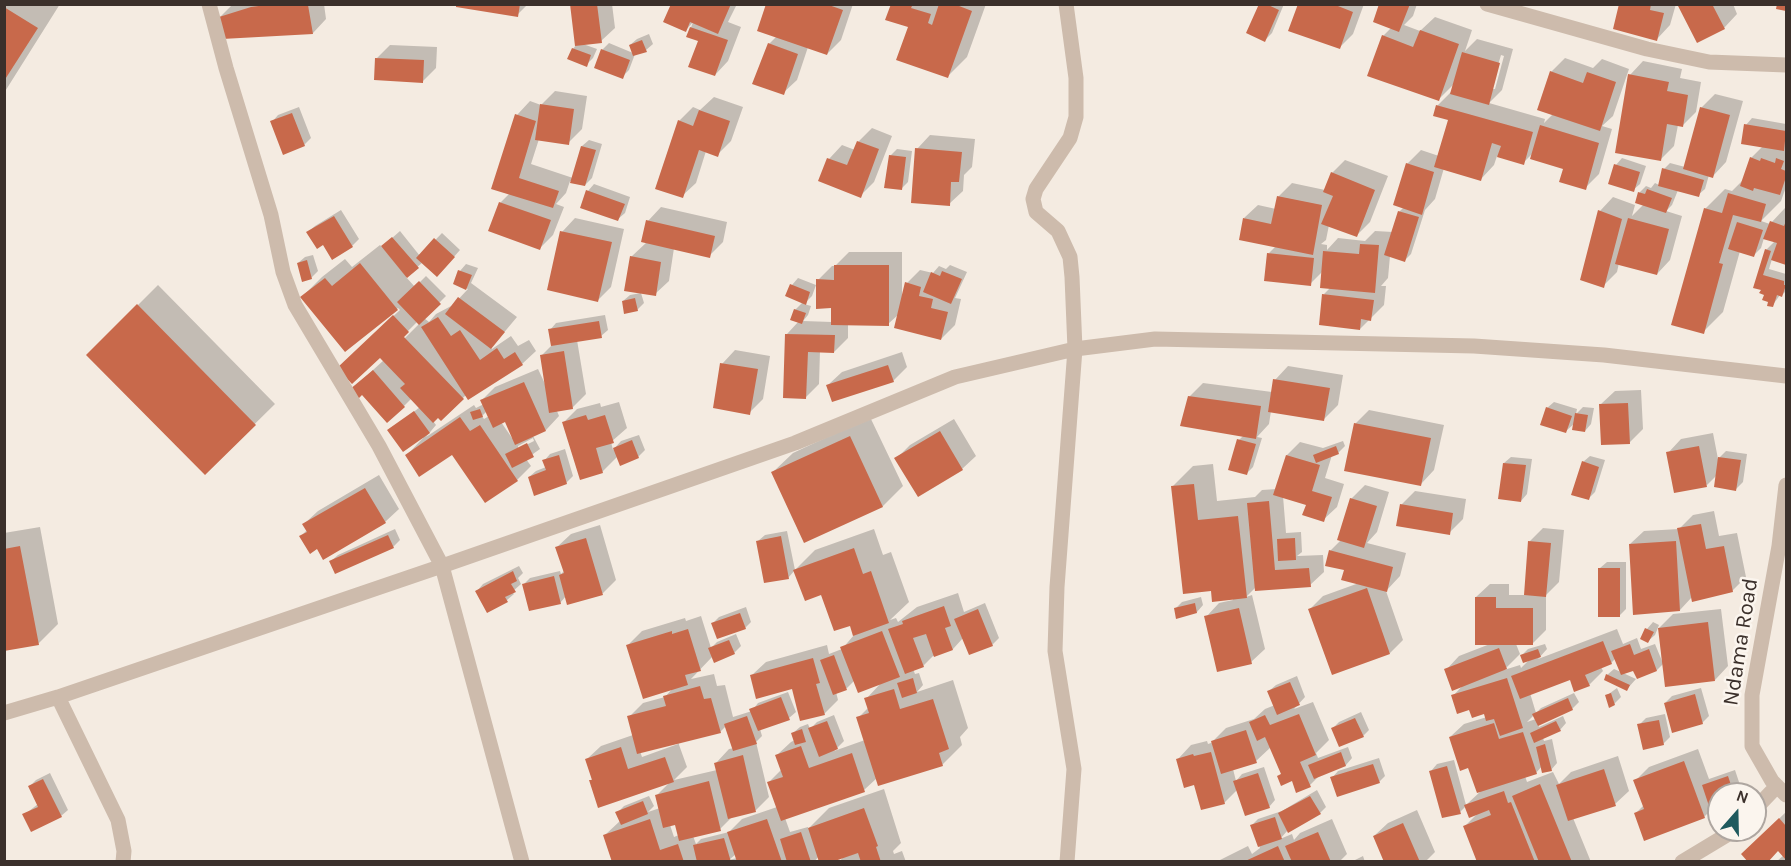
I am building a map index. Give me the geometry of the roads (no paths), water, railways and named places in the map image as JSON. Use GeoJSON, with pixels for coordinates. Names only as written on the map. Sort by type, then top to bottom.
{"type":"FeatureCollection","features":[{"type":"Feature","properties":{"kind":"street"},"geometry":{"type":"LineString","coordinates":[[209,4],[271,215],[283,272],[295,305],[379,446],[442,567],[522,861]]}},
{"type":"Feature","properties":{"kind":"street"},"geometry":{"type":"LineString","coordinates":[[1066,4],[1076,78],[1076,117],[1070,138],[1036,189],[1033,199],[1036,212],[1058,231],[1070,257],[1075,349],[1057,587],[1055,651],[1074,769],[1067,861]]}},
{"type":"Feature","properties":{"kind":"street"},"geometry":{"type":"LineString","coordinates":[[1487,4],[1647,49],[1709,62],[1786,65]]}},
{"type":"Feature","properties":{"kind":"street"},"geometry":{"type":"LineString","coordinates":[[4,713],[58,698],[442,567],[795,443],[955,377],[1075,349],[1155,339],[1474,346],[1604,355],[1786,376]]}},
{"type":"Feature","properties":{"kind":"street","name":"Ndama Road"},"geometry":{"type":"LineString","coordinates":[[1782,790],[1752,746],[1752,695],[1779,546],[1786,485]]}},
{"type":"Feature","properties":{"kind":"street"},"geometry":{"type":"LineString","coordinates":[[58,698],[118,820],[124,851],[123,861]]}},
{"type":"Feature","properties":{"kind":"street"},"geometry":{"type":"LineString","coordinates":[[1767,801],[1782,790]]}},
{"type":"Feature","properties":{"kind":"street"},"geometry":{"type":"LineString","coordinates":[[1682,861],[1714,842]]}}]}
